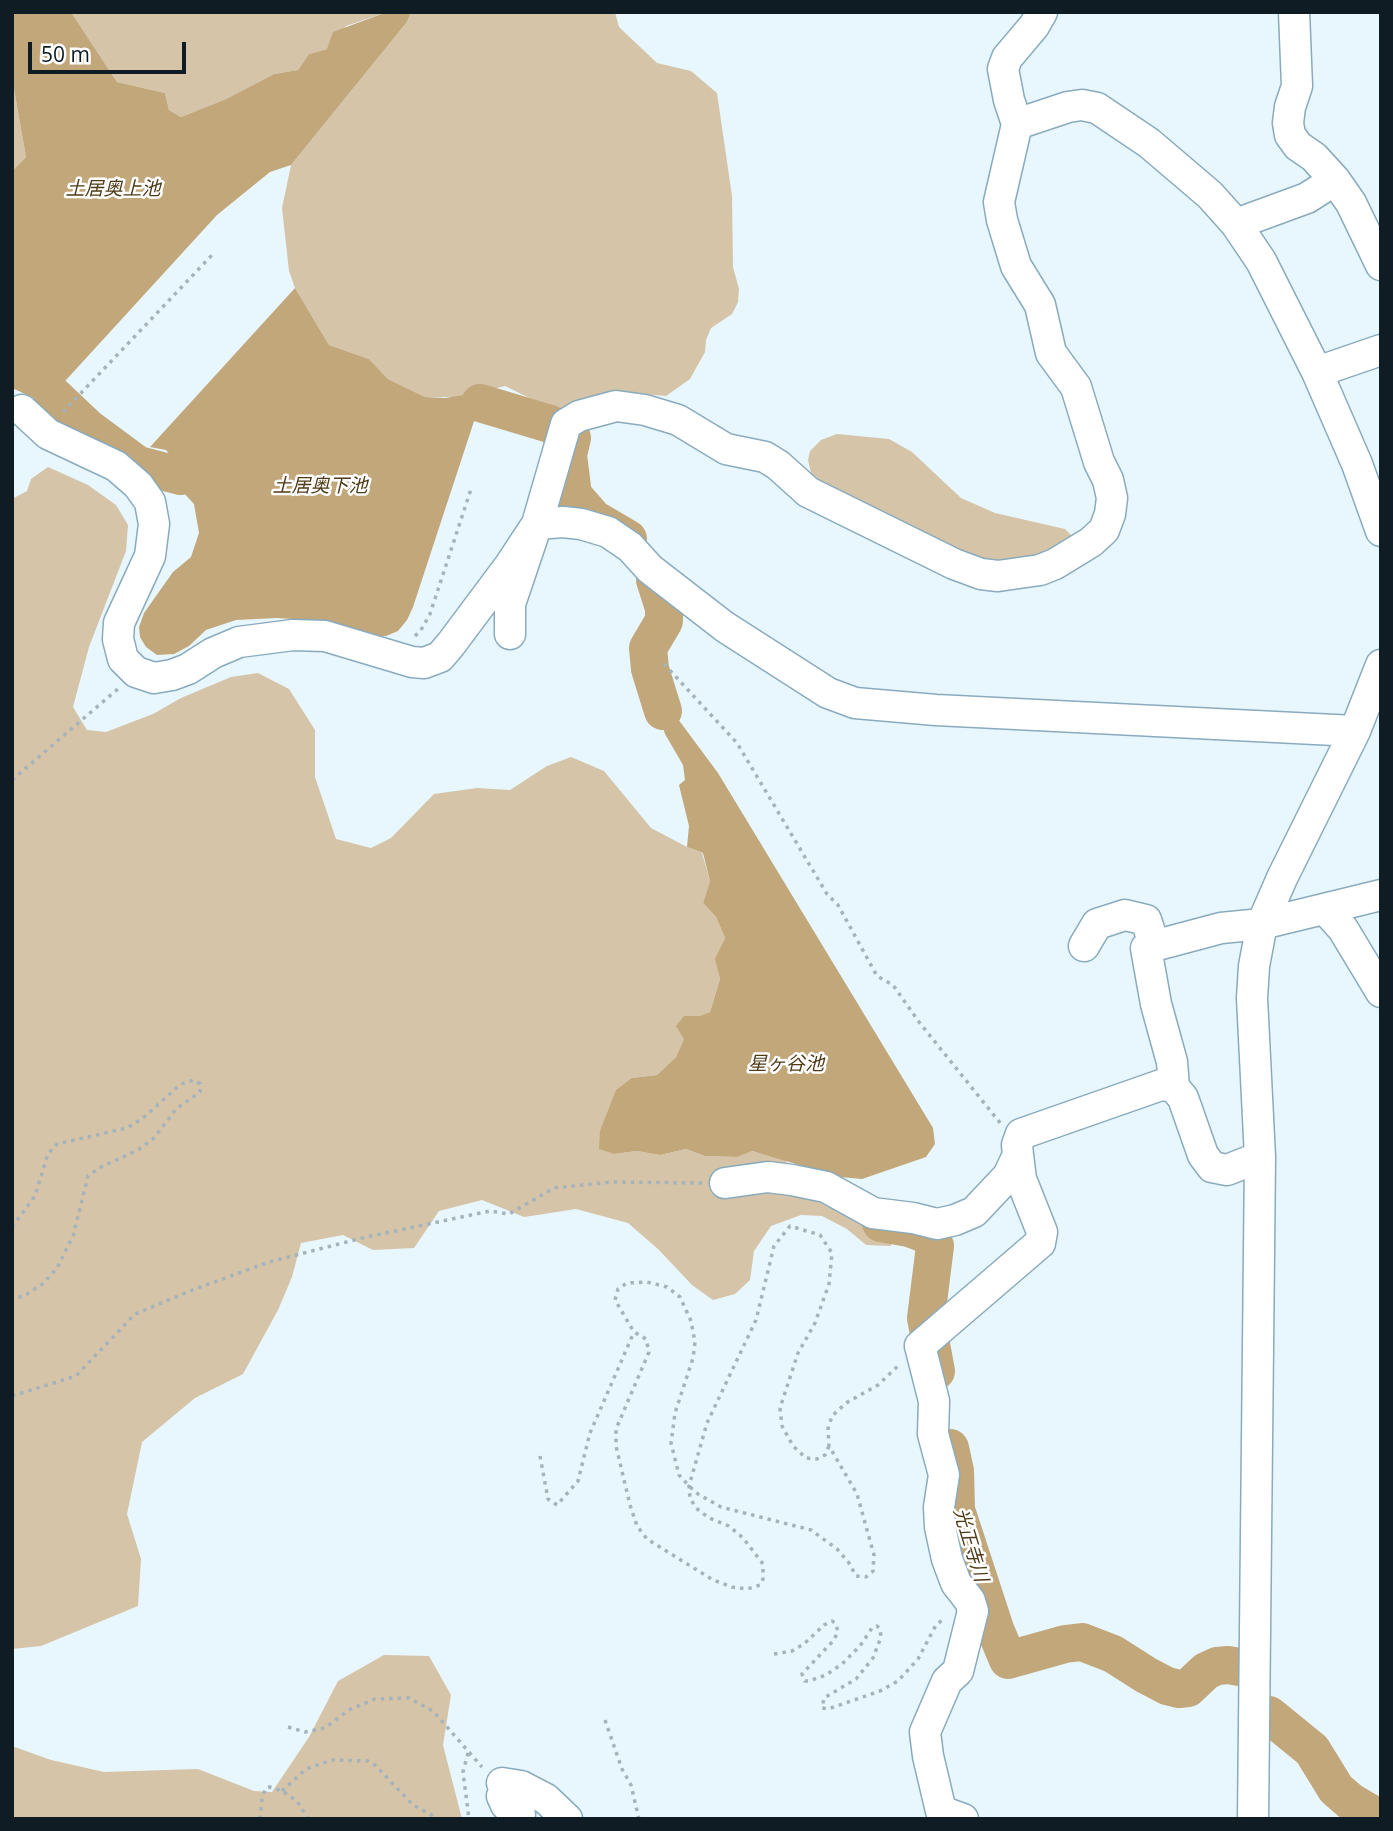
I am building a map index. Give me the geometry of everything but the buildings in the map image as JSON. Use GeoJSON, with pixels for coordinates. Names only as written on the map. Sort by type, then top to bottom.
{"type":"FeatureCollection","features":[{"type":"Feature","properties":{"kind":"street"},"geometry":{"type":"LineString","coordinates":[[510,634],[510,604],[537,524],[563,433],[579,416],[616,406],[645,410],[678,420],[726,449],[765,457],[808,492],[954,564],[981,574],[999,576],[1040,570],[1091,542],[1104,530],[1112,498],[1108,480],[1099,462],[1076,387],[1051,353],[1040,305],[1016,267],[999,202],[1017,124],[1003,69],[1007,58],[1034,26],[1042,12]]}},
{"type":"Feature","properties":{"kind":"street"},"geometry":{"type":"LineString","coordinates":[[1294,12],[1297,86],[1290,107],[1290,135],[1298,146],[1314,157],[1335,180],[1352,204],[1381,265]]}},
{"type":"Feature","properties":{"kind":"street"},"geometry":{"type":"LineString","coordinates":[[1017,124],[1068,107],[1082,105],[1097,108],[1119,121],[1185,172],[1236,224],[1261,261],[1317,373],[1357,464],[1381,531]]}},
{"type":"Feature","properties":{"kind":"street"},"geometry":{"type":"LineString","coordinates":[[1236,224],[1307,198],[1335,180]]}},
{"type":"Feature","properties":{"kind":"street"},"geometry":{"type":"LineString","coordinates":[[1317,373],[1381,350]]}},
{"type":"Feature","properties":{"kind":"street"},"geometry":{"type":"LineString","coordinates":[[22,410],[48,434],[116,466],[138,485],[150,502],[154,524],[150,556],[118,623],[118,639],[123,659],[136,672],[154,678],[172,676],[239,642],[293,635],[325,636],[412,662],[424,663],[440,657],[510,565],[537,524]]}},
{"type":"Feature","properties":{"kind":"street"},"geometry":{"type":"LineString","coordinates":[[537,524],[581,524],[608,532],[630,547],[650,569],[725,628],[828,693],[855,703],[936,710],[1355,731]]}},
{"type":"Feature","properties":{"kind":"street"},"geometry":{"type":"LineString","coordinates":[[1253,1819],[1259,1157],[1252,998],[1254,966],[1262,925],[1282,878],[1355,731],[1381,665]]}},
{"type":"Feature","properties":{"kind":"street"},"geometry":{"type":"LineString","coordinates":[[1259,1157],[1227,1170],[1212,1167],[1203,1155],[1183,1098],[1174,1087],[1172,1062],[1156,1004],[1146,948],[1221,928],[1262,925],[1381,895]]}},
{"type":"Feature","properties":{"kind":"street"},"geometry":{"type":"LineString","coordinates":[[1325,909],[1343,929],[1381,992]]}},
{"type":"Feature","properties":{"kind":"street"},"geometry":{"type":"LineString","coordinates":[[1084,946],[1097,924],[1125,915],[1146,920],[1154,944]]}},
{"type":"Feature","properties":{"kind":"street"},"geometry":{"type":"LineString","coordinates":[[725,1183],[768,1177],[803,1182],[826,1187],[873,1213],[913,1217],[937,1224],[974,1212],[1008,1177],[1021,1134],[1161,1084],[1174,1087]]}},
{"type":"Feature","properties":{"kind":"street"},"geometry":{"type":"LineString","coordinates":[[963,1819],[941,1811],[925,1732],[947,1681],[958,1671],[973,1611],[970,1601],[956,1583],[940,1527],[939,1507],[944,1475],[933,1434],[934,1401],[920,1346],[1040,1244],[1042,1232],[1021,1179],[1018,1147]]}},
{"type":"Feature","properties":{"kind":"street"},"geometry":{"type":"LineString","coordinates":[[520,1815],[506,1805],[502,1796],[508,1784],[546,1799],[567,1819]]}},
{"type":"Feature","properties":{"kind":"path"},"geometry":{"type":"LineString","coordinates":[[63,412],[213,254]]}},
{"type":"Feature","properties":{"kind":"path"},"geometry":{"type":"LineString","coordinates":[[414,637],[430,614],[471,489]]}},
{"type":"Feature","properties":{"kind":"path"},"geometry":{"type":"LineString","coordinates":[[664,664],[737,743],[827,894],[838,905],[877,976],[894,985],[919,1022],[1012,1136],[1018,1147]]}},
{"type":"Feature","properties":{"kind":"path"},"geometry":{"type":"LineString","coordinates":[[12,780],[104,703],[136,672]]}},
{"type":"Feature","properties":{"kind":"path"},"geometry":{"type":"LineString","coordinates":[[12,1227],[35,1196],[48,1154],[57,1144],[127,1128],[143,1118],[181,1084],[194,1080],[200,1084],[200,1092],[176,1109],[154,1138],[138,1150],[88,1176],[73,1236],[57,1268],[44,1283],[12,1300]]}},
{"type":"Feature","properties":{"kind":"path"},"geometry":{"type":"LineString","coordinates":[[12,1396],[76,1376],[135,1314],[269,1262],[362,1238],[490,1211],[509,1214],[554,1188],[612,1182],[725,1183]]}},
{"type":"Feature","properties":{"kind":"path"},"geometry":{"type":"LineString","coordinates":[[829,1446],[825,1455],[817,1459],[806,1458],[793,1446],[782,1426],[780,1408],[798,1353],[815,1323],[829,1284],[832,1252],[820,1235],[790,1226],[774,1246],[756,1320],[707,1423],[689,1486],[690,1497],[696,1508],[709,1518],[729,1526],[755,1553],[763,1564],[763,1579],[760,1585],[747,1589],[732,1587],[713,1580],[647,1539],[637,1526],[630,1505],[616,1446],[616,1429],[649,1352],[646,1339],[634,1332],[615,1300],[618,1289],[627,1283],[647,1282],[667,1287],[680,1297],[691,1321],[695,1342],[693,1358],[675,1413],[671,1443],[679,1475],[689,1486],[707,1501],[721,1507],[811,1530],[837,1549],[856,1576],[866,1577],[873,1571],[874,1555],[857,1494],[829,1446],[828,1429],[832,1416],[846,1403],[878,1385],[920,1346]]}},
{"type":"Feature","properties":{"kind":"path"},"geometry":{"type":"LineString","coordinates":[[540,1456],[548,1499],[557,1506],[578,1481],[590,1433],[634,1332]]}},
{"type":"Feature","properties":{"kind":"path"},"geometry":{"type":"LineString","coordinates":[[774,1654],[792,1651],[804,1644],[824,1625],[835,1623],[838,1631],[834,1640],[802,1674],[805,1681],[809,1681],[826,1675],[842,1664],[860,1646],[872,1628],[877,1626],[880,1629],[881,1637],[873,1658],[856,1679],[824,1698],[822,1708],[828,1709],[880,1691],[898,1681],[918,1659],[936,1625],[943,1618],[952,1622]]}},
{"type":"Feature","properties":{"kind":"path"},"geometry":{"type":"LineString","coordinates":[[288,1727],[305,1732],[325,1728],[349,1710],[375,1699],[409,1698],[433,1711],[468,1753],[489,1773],[508,1784]]}},
{"type":"Feature","properties":{"kind":"path"},"geometry":{"type":"LineString","coordinates":[[604,1720],[622,1769],[631,1785],[639,1819]]}},
{"type":"Feature","properties":{"kind":"path"},"geometry":{"type":"LineString","coordinates":[[468,1753],[463,1772],[470,1819]]}},
{"type":"Feature","properties":{"kind":"path"},"geometry":{"type":"LineString","coordinates":[[282,1791],[306,1769],[332,1760],[368,1761],[413,1805],[439,1819]]}},
{"type":"Feature","properties":{"kind":"path"},"geometry":{"type":"LineString","coordinates":[[260,1819],[266,1788],[270,1787],[297,1801],[308,1819]]}},
{"type":"Feature","properties":{"kind":"shaded area"},"geometry":{"type":"Polygon","coordinates":[[[71,12],[387,12],[346,26],[327,49],[309,54],[298,70],[274,74],[226,99],[181,117],[169,110],[165,93],[117,82],[71,12]]]}},
{"type":"Feature","properties":{"kind":"shaded area"},"geometry":{"type":"Polygon","coordinates":[[[411,12],[615,12],[619,27],[657,63],[691,71],[717,93],[732,196],[733,267],[739,289],[738,302],[732,314],[711,328],[705,352],[690,379],[666,396],[633,393],[560,413],[505,386],[461,397],[425,397],[388,379],[369,359],[329,345],[295,288],[289,271],[282,208],[291,165],[407,22],[411,12]]]}},
{"type":"Feature","properties":{"kind":"shaded area"},"geometry":{"type":"Polygon","coordinates":[[[12,78],[26,157],[12,171],[12,78]]]}},
{"type":"Feature","properties":{"kind":"shaded area"},"geometry":{"type":"Polygon","coordinates":[[[837,434],[889,439],[912,452],[961,498],[995,513],[1065,529],[1071,535],[1071,544],[1057,554],[992,565],[844,501],[811,473],[808,460],[810,451],[821,440],[837,434]]]}},
{"type":"Feature","properties":{"kind":"shaded area"},"geometry":{"type":"Polygon","coordinates":[[[48,467],[88,485],[116,505],[128,525],[126,551],[89,647],[73,707],[87,730],[106,732],[153,714],[181,698],[231,677],[258,673],[289,689],[315,730],[315,777],[336,839],[371,848],[391,838],[434,794],[477,788],[510,790],[547,766],[571,757],[604,771],[651,828],[702,853],[710,881],[703,903],[716,917],[725,938],[716,959],[720,979],[710,1012],[701,1016],[684,1039],[676,1057],[657,1075],[632,1078],[614,1154],[637,1151],[660,1155],[686,1149],[705,1156],[736,1157],[751,1151],[784,1159],[813,1192],[837,1211],[866,1224],[893,1231],[891,1246],[866,1245],[847,1229],[822,1216],[801,1215],[771,1226],[754,1251],[750,1280],[735,1294],[713,1300],[692,1285],[658,1249],[628,1223],[576,1209],[524,1217],[482,1200],[439,1211],[414,1248],[373,1250],[343,1235],[301,1243],[292,1277],[278,1310],[243,1374],[195,1398],[142,1442],[127,1514],[141,1559],[138,1606],[41,1646],[12,1649],[12,499],[27,491],[31,479],[48,467]]]}},
{"type":"Feature","properties":{"kind":"shaded area"},"geometry":{"type":"Polygon","coordinates":[[[384,1655],[429,1656],[451,1695],[443,1745],[462,1819],[12,1819],[12,1746],[51,1760],[104,1772],[198,1769],[254,1791],[272,1792],[309,1737],[338,1681],[384,1655]]]}},
{"type":"Feature","properties":{"kind":"water","name":"土居奥上池"},"geometry":{"type":"Polygon","coordinates":[[[12,12],[71,12],[117,82],[165,93],[169,110],[181,117],[226,99],[274,74],[298,70],[309,54],[327,49],[333,32],[387,12],[411,12],[407,22],[291,165],[270,172],[217,215],[45,403],[12,388],[12,171],[26,157],[12,78],[12,12]]]}},
{"type":"Feature","properties":{"kind":"water","name":"土居奥下池"},"geometry":{"type":"Polygon","coordinates":[[[295,288],[329,345],[369,359],[388,379],[425,397],[445,398],[476,393],[480,403],[413,607],[398,631],[386,636],[375,636],[322,621],[277,618],[236,620],[206,630],[189,646],[174,654],[157,655],[146,647],[140,637],[139,627],[144,613],[173,572],[191,557],[199,533],[194,504],[182,491],[181,476],[175,461],[166,450],[150,447],[295,288]]]}},
{"type":"Feature","properties":{"kind":"water","name":"星ヶ谷池"},"geometry":{"type":"Polygon","coordinates":[[[669,710],[718,773],[933,1128],[935,1144],[926,1157],[862,1179],[840,1177],[752,1151],[737,1157],[705,1156],[686,1149],[660,1155],[637,1151],[614,1154],[599,1149],[600,1131],[616,1090],[632,1078],[657,1075],[676,1057],[684,1039],[676,1026],[684,1016],[700,1016],[710,1012],[720,979],[715,959],[725,938],[716,917],[703,903],[710,881],[703,853],[687,847],[689,826],[679,785],[685,780],[683,765],[665,734],[660,718],[663,711],[669,710]]]}},
{"type":"Feature","properties":{"kind":"waterway"},"geometry":{"type":"LineString","coordinates":[[52,394],[88,428],[138,465],[181,476]]}},
{"type":"Feature","properties":{"kind":"waterway"},"geometry":{"type":"LineString","coordinates":[[480,403],[550,424],[572,438],[568,455],[573,495],[594,519],[628,539]]}},
{"type":"Feature","properties":{"kind":"waterway"},"geometry":{"type":"LineString","coordinates":[[655,580],[664,608],[664,621],[648,648],[650,669],[663,711]]}},
{"type":"Feature","properties":{"kind":"waterway","name":"光正寺川"},"geometry":{"type":"LineString","coordinates":[[881,1223],[926,1234],[935,1246],[926,1318],[936,1371]]}},
{"type":"Feature","properties":{"kind":"waterway","name":"光正寺川"},"geometry":{"type":"LineString","coordinates":[[950,1448],[955,1471],[956,1510],[995,1629],[1008,1660],[1082,1642],[1113,1654],[1146,1675],[1179,1689],[1188,1688],[1206,1671],[1217,1666],[1245,1668]]}},
{"type":"Feature","properties":{"kind":"waterway","name":"光正寺川"},"geometry":{"type":"LineString","coordinates":[[1269,1715],[1312,1750],[1336,1789],[1351,1802],[1380,1819]]}}]}
